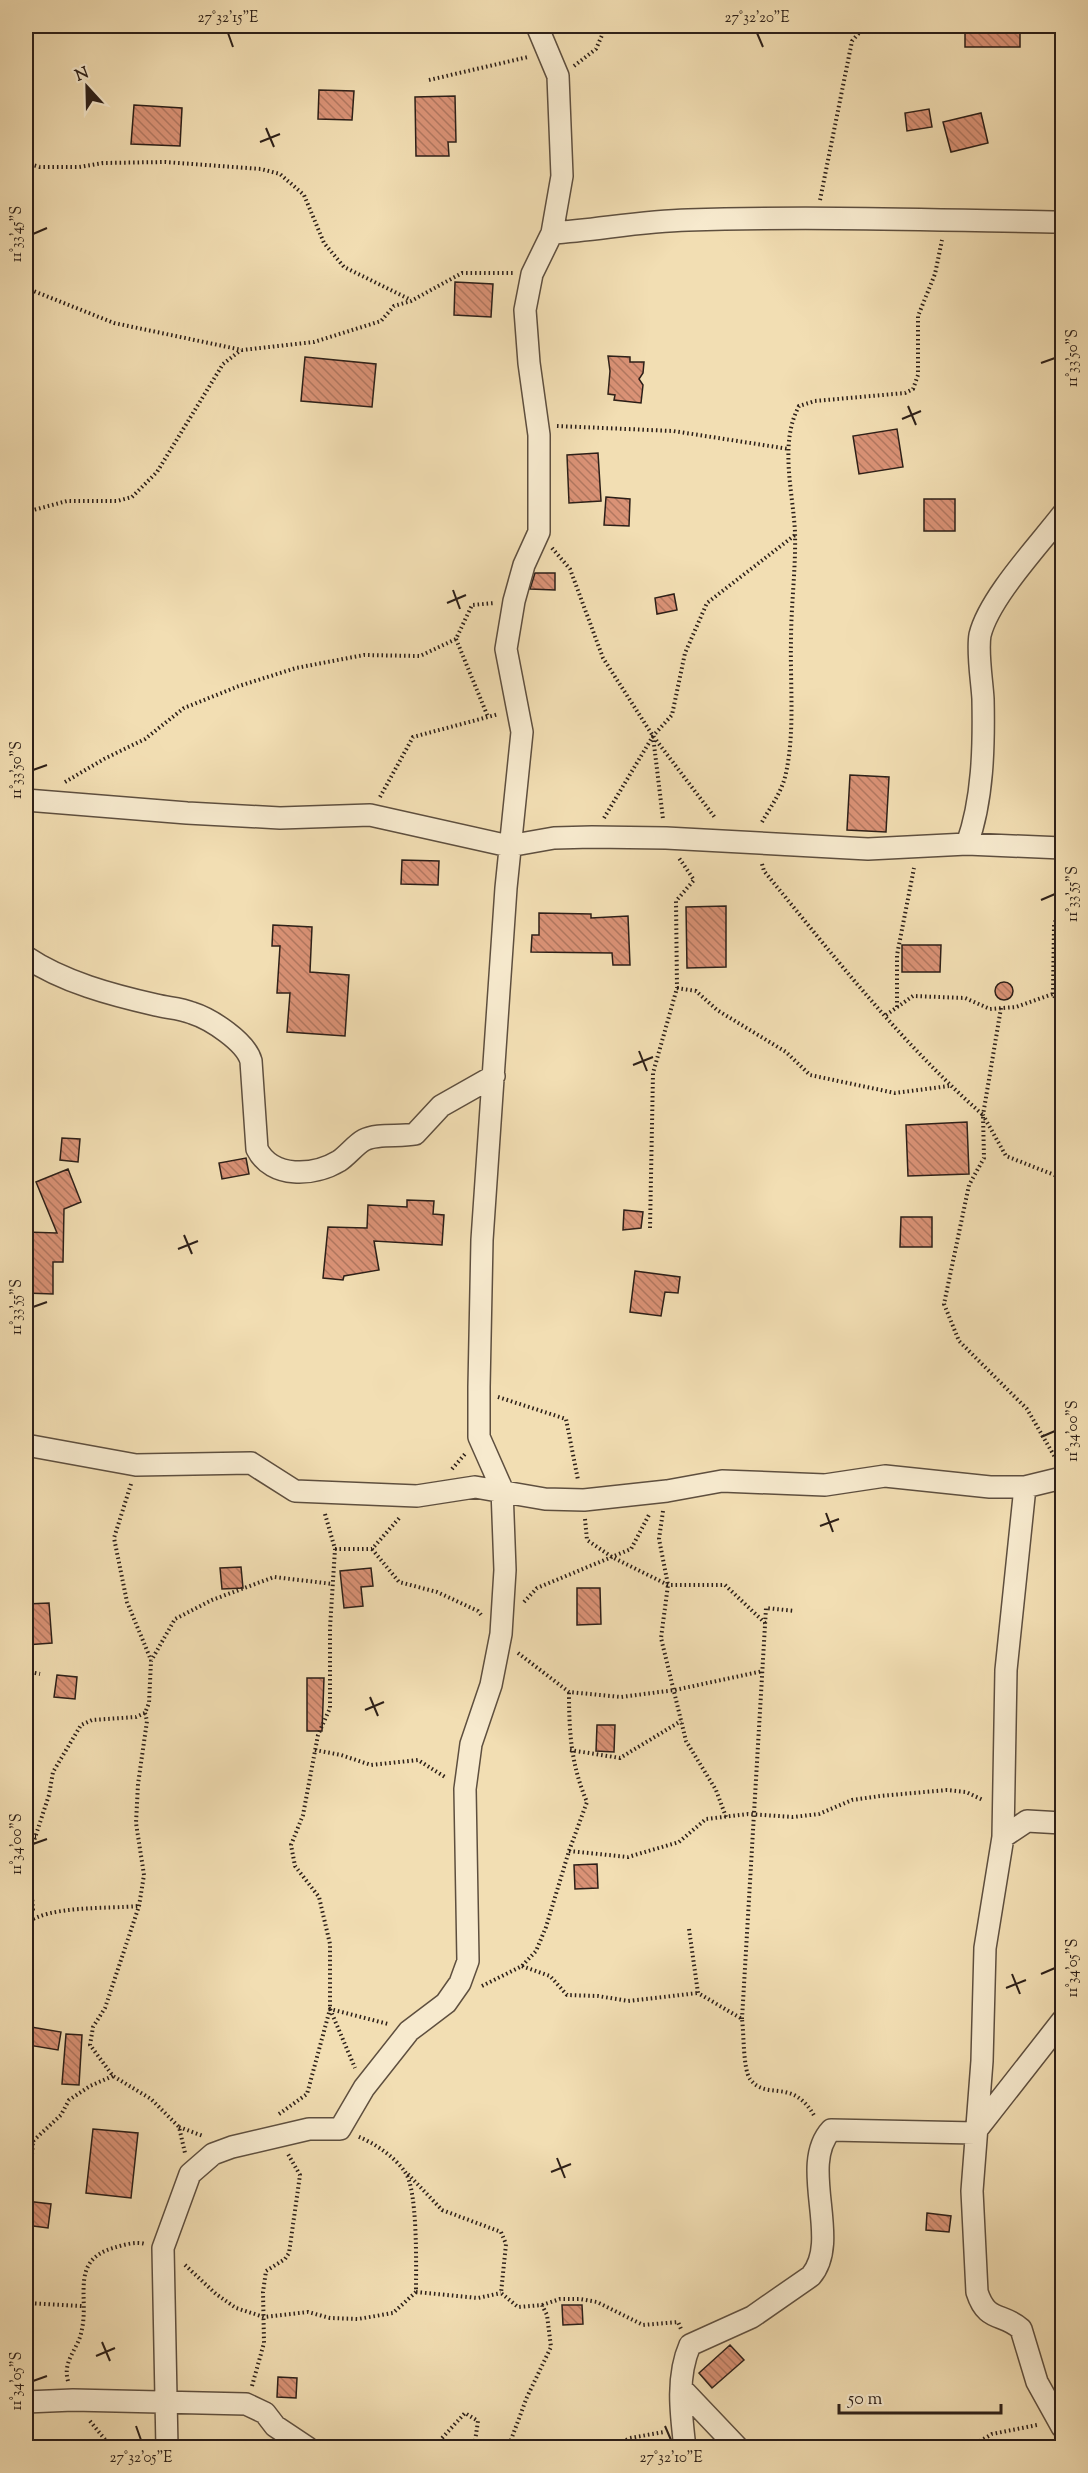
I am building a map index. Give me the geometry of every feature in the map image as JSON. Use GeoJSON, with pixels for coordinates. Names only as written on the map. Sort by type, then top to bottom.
{"type":"FeatureCollection","features":[{"type":"Feature","properties":{"kind":"street"},"geometry":{"type":"LineString","coordinates":[[167,2448],[163,2248],[190,2174],[213,2154],[277,2125],[340,2129],[364,2088],[409,2031],[446,2003],[460,1983],[468,1961],[465,1789],[471,1744],[491,1685],[501,1633],[505,1570],[502,1489],[479,1437],[482,1240],[509,846],[522,732],[506,649],[513,601],[524,565],[539,532],[538,426],[529,363],[525,310],[532,274],[552,233],[562,177],[558,76],[537,26]]}},
{"type":"Feature","properties":{"kind":"street"},"geometry":{"type":"LineString","coordinates":[[552,233],[686,220],[815,217],[946,222],[1062,222]]}},
{"type":"Feature","properties":{"kind":"street"},"geometry":{"type":"LineString","coordinates":[[967,844],[976,819],[979,783],[983,708],[980,636],[996,601],[1062,515]]}},
{"type":"Feature","properties":{"kind":"street"},"geometry":{"type":"LineString","coordinates":[[26,800],[280,818],[370,815],[509,846],[554,838],[592,837],[733,841],[868,849],[967,844],[1062,848]]}},
{"type":"Feature","properties":{"kind":"street"},"geometry":{"type":"LineString","coordinates":[[26,957],[71,980],[191,1012],[240,1043],[248,1052],[251,1061],[257,1149],[261,1157],[272,1166],[283,1170],[322,1170],[341,1159],[366,1139],[415,1134],[441,1106],[494,1076]]}},
{"type":"Feature","properties":{"kind":"street"},"geometry":{"type":"LineString","coordinates":[[26,1445],[136,1465],[251,1463],[296,1491],[417,1496],[475,1487],[502,1489],[545,1498],[584,1500],[667,1491],[722,1481],[825,1485],[885,1476],[990,1487],[1025,1487],[1060,1469]]}},
{"type":"Feature","properties":{"kind":"street"},"geometry":{"type":"LineString","coordinates":[[1025,1487],[1006,1670],[1003,1837],[986,1948],[982,2061],[972,2191],[977,2292],[986,2312],[1015,2323],[1022,2329],[1037,2382],[1060,2423]]}},
{"type":"Feature","properties":{"kind":"street"},"geometry":{"type":"LineString","coordinates":[[1003,1837],[1027,1821],[1062,1823]]}},
{"type":"Feature","properties":{"kind":"street"},"geometry":{"type":"LineString","coordinates":[[975,2133],[1062,2021]]}},
{"type":"Feature","properties":{"kind":"street"},"geometry":{"type":"LineString","coordinates":[[684,2438],[681,2388],[686,2355],[690,2345],[752,2317],[811,2276],[818,2267],[823,2256],[818,2192],[825,2137],[831,2130],[975,2133]]}},
{"type":"Feature","properties":{"kind":"street"},"geometry":{"type":"LineString","coordinates":[[681,2388],[738,2448]]}},
{"type":"Feature","properties":{"kind":"street"},"geometry":{"type":"LineString","coordinates":[[26,2402],[73,2400],[246,2404],[265,2413],[275,2426],[308,2448]]}},
{"type":"Feature","properties":{"kind":"path"},"geometry":{"type":"LineString","coordinates":[[558,76],[596,50],[606,26]]}},
{"type":"Feature","properties":{"kind":"path"},"geometry":{"type":"LineString","coordinates":[[815,217],[852,41],[865,26]]}},
{"type":"Feature","properties":{"kind":"path"},"geometry":{"type":"LineString","coordinates":[[429,80],[547,52]]}},
{"type":"Feature","properties":{"kind":"path"},"geometry":{"type":"LineString","coordinates":[[26,163],[40,167],[79,167],[103,163],[165,162],[261,169],[280,174],[304,195],[324,243],[344,267],[411,301]]}},
{"type":"Feature","properties":{"kind":"path"},"geometry":{"type":"LineString","coordinates":[[946,222],[935,274],[918,316],[918,375],[913,389],[905,393],[815,401],[799,406],[791,420],[789,449],[795,534],[791,625],[791,731],[786,774],[776,800],[762,822],[757,843],[764,871],[853,981],[950,1086],[983,1115],[1006,1156],[1062,1178]]}},
{"type":"Feature","properties":{"kind":"path"},"geometry":{"type":"LineString","coordinates":[[26,288],[114,323],[242,350],[314,342],[381,321],[394,306],[411,301],[462,273],[532,274]]}},
{"type":"Feature","properties":{"kind":"path"},"geometry":{"type":"LineString","coordinates":[[26,512],[67,501],[117,501],[132,497],[157,472],[223,364],[242,350]]}},
{"type":"Feature","properties":{"kind":"path"},"geometry":{"type":"LineString","coordinates":[[538,426],[673,431],[789,449]]}},
{"type":"Feature","properties":{"kind":"path"},"geometry":{"type":"LineString","coordinates":[[539,532],[570,569],[603,658],[652,736],[733,841]]}},
{"type":"Feature","properties":{"kind":"path"},"geometry":{"type":"LineString","coordinates":[[592,837],[652,736],[672,715],[685,653],[707,603],[795,534]]}},
{"type":"Feature","properties":{"kind":"path"},"geometry":{"type":"LineString","coordinates":[[64,782],[145,739],[184,708],[238,686],[296,668],[364,655],[420,656],[456,639],[472,605],[513,601]]}},
{"type":"Feature","properties":{"kind":"path"},"geometry":{"type":"LineString","coordinates":[[456,639],[488,717]]}},
{"type":"Feature","properties":{"kind":"path"},"geometry":{"type":"LineString","coordinates":[[370,815],[413,737],[517,709]]}},
{"type":"Feature","properties":{"kind":"path"},"geometry":{"type":"LineString","coordinates":[[897,1007],[897,955],[918,846]]}},
{"type":"Feature","properties":{"kind":"path"},"geometry":{"type":"LineString","coordinates":[[650,1228],[653,1073],[677,987],[676,901]]}},
{"type":"Feature","properties":{"kind":"path"},"geometry":{"type":"LineString","coordinates":[[1062,903],[1054,925],[1053,994],[1062,1010]]}},
{"type":"Feature","properties":{"kind":"path"},"geometry":{"type":"LineString","coordinates":[[677,987],[696,991],[717,1010],[786,1052],[810,1075],[895,1093],[950,1086]]}},
{"type":"Feature","properties":{"kind":"path"},"geometry":{"type":"LineString","coordinates":[[886,1015],[913,996],[965,998],[990,1009],[1016,1007],[1053,994]]}},
{"type":"Feature","properties":{"kind":"path"},"geometry":{"type":"LineString","coordinates":[[1001,1008],[983,1115],[984,1158],[969,1185],[944,1304],[958,1341],[1027,1410],[1060,1469]]}},
{"type":"Feature","properties":{"kind":"path"},"geometry":{"type":"LineString","coordinates":[[136,1465],[114,1538],[127,1602],[151,1660],[149,1703],[145,1713],[147,1720],[138,1784],[136,1823],[144,1875],[139,1906],[105,2008],[93,2027],[90,2045],[113,2076],[151,2099],[179,2127],[190,2174]]}},
{"type":"Feature","properties":{"kind":"path"},"geometry":{"type":"LineString","coordinates":[[246,2404],[264,2343],[266,2271],[290,2253],[300,2175],[277,2125],[307,2094],[330,2009],[330,1944],[319,1897],[295,1866],[291,1845],[303,1815],[318,1735],[330,1708],[335,1549],[326,1514],[314,1491]]}},
{"type":"Feature","properties":{"kind":"path"},"geometry":{"type":"LineString","coordinates":[[501,1633],[537,1588],[630,1549],[646,1519],[667,1491]]}},
{"type":"Feature","properties":{"kind":"path"},"geometry":{"type":"LineString","coordinates":[[667,1491],[659,1539],[668,1585],[662,1638],[686,1741],[716,1790],[726,1816]]}},
{"type":"Feature","properties":{"kind":"path"},"geometry":{"type":"LineString","coordinates":[[372,1549],[399,1582],[437,1592],[478,1611],[569,1692],[621,1697],[675,1690],[763,1671]]}},
{"type":"Feature","properties":{"kind":"path"},"geometry":{"type":"LineString","coordinates":[[151,1660],[175,1619],[212,1600],[274,1577],[333,1584]]}},
{"type":"Feature","properties":{"kind":"path"},"geometry":{"type":"LineString","coordinates":[[795,1611],[766,1608],[742,2019],[746,2068],[751,2080],[768,2090],[794,2093],[805,2099],[825,2137]]}},
{"type":"Feature","properties":{"kind":"path"},"geometry":{"type":"LineString","coordinates":[[26,1671],[40,1674]]}},
{"type":"Feature","properties":{"kind":"path"},"geometry":{"type":"LineString","coordinates":[[446,2003],[522,1966],[536,1951],[546,1927],[568,1851],[587,1802],[576,1775],[570,1750],[569,1692]]}},
{"type":"Feature","properties":{"kind":"path"},"geometry":{"type":"LineString","coordinates":[[26,1923],[33,1909],[29,1856],[53,1772],[81,1725],[92,1720],[136,1717],[145,1713]]}},
{"type":"Feature","properties":{"kind":"path"},"geometry":{"type":"LineString","coordinates":[[570,1750],[620,1758],[681,1721]]}},
{"type":"Feature","properties":{"kind":"path"},"geometry":{"type":"LineString","coordinates":[[315,1750],[341,1755],[371,1766],[418,1760],[445,1778],[467,1777]]}},
{"type":"Feature","properties":{"kind":"path"},"geometry":{"type":"LineString","coordinates":[[568,1851],[628,1857],[679,1842],[706,1819],[755,1815],[793,1818],[819,1814],[852,1800],[947,1790],[966,1792],[982,1800],[996,1816],[1003,1837]]}},
{"type":"Feature","properties":{"kind":"path"},"geometry":{"type":"LineString","coordinates":[[26,1836],[36,1836]]}},
{"type":"Feature","properties":{"kind":"path"},"geometry":{"type":"LineString","coordinates":[[26,1923],[58,1910],[139,1906]]}},
{"type":"Feature","properties":{"kind":"path"},"geometry":{"type":"LineString","coordinates":[[689,1929],[698,1993]]}},
{"type":"Feature","properties":{"kind":"path"},"geometry":{"type":"LineString","coordinates":[[522,1966],[550,1976],[567,1995],[598,1996],[628,2001],[698,1993],[742,2019]]}},
{"type":"Feature","properties":{"kind":"path"},"geometry":{"type":"LineString","coordinates":[[330,2009],[409,2031]]}},
{"type":"Feature","properties":{"kind":"path"},"geometry":{"type":"LineString","coordinates":[[330,2009],[364,2088]]}},
{"type":"Feature","properties":{"kind":"path"},"geometry":{"type":"LineString","coordinates":[[33,2141],[61,2115],[69,2100],[90,2086],[113,2076]]}},
{"type":"Feature","properties":{"kind":"path"},"geometry":{"type":"LineString","coordinates":[[340,2129],[373,2143],[442,2210],[501,2232],[506,2244],[501,2293]]}},
{"type":"Feature","properties":{"kind":"path"},"geometry":{"type":"LineString","coordinates":[[26,2131],[33,2141],[30,2181]]}},
{"type":"Feature","properties":{"kind":"path"},"geometry":{"type":"LineString","coordinates":[[73,2400],[66,2373],[68,2359],[82,2330],[84,2276],[88,2263],[99,2253],[140,2242],[163,2248],[200,2277],[216,2294],[236,2308],[264,2317],[308,2312],[330,2318],[358,2319],[393,2313],[416,2292],[416,2228],[406,2173]]}},
{"type":"Feature","properties":{"kind":"path"},"geometry":{"type":"LineString","coordinates":[[416,2292],[478,2298],[501,2293]]}},
{"type":"Feature","properties":{"kind":"path"},"geometry":{"type":"LineString","coordinates":[[501,2293],[518,2307],[542,2305],[560,2299],[580,2299],[597,2302],[644,2325],[678,2322],[690,2345]]}},
{"type":"Feature","properties":{"kind":"path"},"geometry":{"type":"LineString","coordinates":[[26,2303],[82,2306]]}},
{"type":"Feature","properties":{"kind":"path"},"geometry":{"type":"LineString","coordinates":[[508,2448],[527,2397],[551,2347],[547,2315],[542,2305]]}},
{"type":"Feature","properties":{"kind":"path"},"geometry":{"type":"LineString","coordinates":[[433,2448],[465,2413],[478,2421],[474,2448]]}},
{"type":"Feature","properties":{"kind":"path"},"geometry":{"type":"LineString","coordinates":[[968,2448],[992,2434],[1060,2423]]}},
{"type":"Feature","properties":{"kind":"path"},"geometry":{"type":"LineString","coordinates":[[610,2448],[630,2438],[684,2438]]}},
{"type":"Feature","properties":{"kind":"building"},"geometry":{"type":"Polygon","coordinates":[[[965,26],[1020,26],[1020,47],[965,47],[965,26]]]}},
{"type":"Feature","properties":{"kind":"building"},"geometry":{"type":"Polygon","coordinates":[[[319,90],[354,91],[352,120],[318,119],[319,90]]]}},
{"type":"Feature","properties":{"kind":"building"},"geometry":{"type":"Polygon","coordinates":[[[455,96],[456,142],[448,142],[449,156],[416,156],[415,97],[455,96]]]}},
{"type":"Feature","properties":{"kind":"building"},"geometry":{"type":"Polygon","coordinates":[[[134,105],[182,108],[180,146],[131,144],[134,105]]]}},
{"type":"Feature","properties":{"kind":"building"},"geometry":{"type":"Polygon","coordinates":[[[929,109],[932,127],[907,131],[905,113],[929,109]]]}},
{"type":"Feature","properties":{"kind":"building"},"geometry":{"type":"Polygon","coordinates":[[[981,113],[988,143],[951,152],[943,122],[981,113]]]}},
{"type":"Feature","properties":{"kind":"building"},"geometry":{"type":"Polygon","coordinates":[[[455,282],[493,284],[491,317],[454,315],[455,282]]]}},
{"type":"Feature","properties":{"kind":"building"},"geometry":{"type":"Polygon","coordinates":[[[608,356],[630,357],[630,362],[644,362],[643,373],[639,379],[643,385],[641,403],[614,400],[615,395],[608,394],[610,371],[608,356]]]}},
{"type":"Feature","properties":{"kind":"building"},"geometry":{"type":"Polygon","coordinates":[[[305,357],[376,364],[372,407],[301,401],[305,357]]]}},
{"type":"Feature","properties":{"kind":"building"},"geometry":{"type":"Polygon","coordinates":[[[897,429],[903,467],[859,474],[853,436],[897,429]]]}},
{"type":"Feature","properties":{"kind":"building"},"geometry":{"type":"Polygon","coordinates":[[[598,453],[601,501],[569,503],[567,455],[598,453]]]}},
{"type":"Feature","properties":{"kind":"building"},"geometry":{"type":"Polygon","coordinates":[[[606,497],[630,499],[629,526],[604,525],[606,497]]]}},
{"type":"Feature","properties":{"kind":"building"},"geometry":{"type":"Polygon","coordinates":[[[924,499],[955,499],[955,531],[924,531],[924,499]]]}},
{"type":"Feature","properties":{"kind":"building"},"geometry":{"type":"Polygon","coordinates":[[[535,573],[555,573],[555,590],[530,589],[535,573]]]}},
{"type":"Feature","properties":{"kind":"building"},"geometry":{"type":"Polygon","coordinates":[[[674,594],[677,610],[657,614],[655,598],[674,594]]]}},
{"type":"Feature","properties":{"kind":"building"},"geometry":{"type":"Polygon","coordinates":[[[850,775],[889,777],[886,832],[847,830],[850,775]]]}},
{"type":"Feature","properties":{"kind":"building"},"geometry":{"type":"Polygon","coordinates":[[[402,860],[439,861],[438,885],[401,884],[402,860]]]}},
{"type":"Feature","properties":{"kind":"building"},"geometry":{"type":"Polygon","coordinates":[[[726,906],[726,967],[687,968],[686,907],[726,906]]]}},
{"type":"Feature","properties":{"kind":"building"},"geometry":{"type":"Polygon","coordinates":[[[539,913],[591,914],[591,918],[628,916],[630,965],[613,965],[612,953],[531,952],[532,935],[539,935],[539,913]]]}},
{"type":"Feature","properties":{"kind":"building"},"geometry":{"type":"Polygon","coordinates":[[[273,925],[312,927],[310,972],[349,975],[345,1036],[287,1032],[290,993],[277,993],[280,946],[272,946],[273,925]]]}},
{"type":"Feature","properties":{"kind":"building"},"geometry":{"type":"Polygon","coordinates":[[[902,945],[941,945],[940,972],[902,972],[902,945]]]}},
{"type":"Feature","properties":{"kind":"building"},"geometry":{"type":"Polygon","coordinates":[[[1004,982],[1010,985],[1013,991],[1010,997],[1004,1000],[998,997],[995,991],[998,985],[1004,982]]]}},
{"type":"Feature","properties":{"kind":"building"},"geometry":{"type":"Polygon","coordinates":[[[967,1122],[969,1174],[908,1176],[906,1125],[967,1122]]]}},
{"type":"Feature","properties":{"kind":"building"},"geometry":{"type":"Polygon","coordinates":[[[62,1138],[80,1139],[78,1162],[60,1160],[62,1138]]]}},
{"type":"Feature","properties":{"kind":"building"},"geometry":{"type":"Polygon","coordinates":[[[246,1158],[249,1174],[222,1179],[219,1163],[246,1158]]]}},
{"type":"Feature","properties":{"kind":"building"},"geometry":{"type":"Polygon","coordinates":[[[68,1169],[81,1202],[64,1209],[63,1262],[53,1262],[53,1294],[26,1293],[26,1232],[57,1233],[36,1182],[68,1169]]]}},
{"type":"Feature","properties":{"kind":"building"},"geometry":{"type":"Polygon","coordinates":[[[407,1200],[434,1201],[433,1214],[444,1215],[442,1245],[374,1241],[379,1270],[344,1276],[343,1280],[323,1278],[328,1227],[367,1228],[368,1205],[407,1207],[407,1200]]]}},
{"type":"Feature","properties":{"kind":"building"},"geometry":{"type":"Polygon","coordinates":[[[624,1210],[643,1212],[641,1228],[623,1230],[624,1210]]]}},
{"type":"Feature","properties":{"kind":"building"},"geometry":{"type":"Polygon","coordinates":[[[901,1217],[932,1217],[932,1247],[900,1247],[901,1217]]]}},
{"type":"Feature","properties":{"kind":"building"},"geometry":{"type":"Polygon","coordinates":[[[635,1271],[680,1277],[678,1293],[665,1292],[661,1316],[630,1312],[635,1271]]]}},
{"type":"Feature","properties":{"kind":"building"},"geometry":{"type":"Polygon","coordinates":[[[241,1567],[243,1588],[222,1589],[220,1568],[241,1567]]]}},
{"type":"Feature","properties":{"kind":"building"},"geometry":{"type":"Polygon","coordinates":[[[371,1568],[373,1586],[361,1587],[363,1606],[344,1608],[340,1571],[371,1568]]]}},
{"type":"Feature","properties":{"kind":"building"},"geometry":{"type":"Polygon","coordinates":[[[577,1588],[600,1588],[601,1624],[577,1625],[577,1588]]]}},
{"type":"Feature","properties":{"kind":"building"},"geometry":{"type":"Polygon","coordinates":[[[49,1603],[52,1643],[26,1645],[26,1604],[49,1603]]]}},
{"type":"Feature","properties":{"kind":"building"},"geometry":{"type":"Polygon","coordinates":[[[57,1675],[77,1677],[75,1699],[54,1697],[57,1675]]]}},
{"type":"Feature","properties":{"kind":"building"},"geometry":{"type":"Polygon","coordinates":[[[307,1678],[324,1678],[322,1731],[307,1731],[307,1678]]]}},
{"type":"Feature","properties":{"kind":"building"},"geometry":{"type":"Polygon","coordinates":[[[597,1725],[615,1725],[614,1752],[596,1751],[597,1725]]]}},
{"type":"Feature","properties":{"kind":"building"},"geometry":{"type":"Polygon","coordinates":[[[597,1864],[598,1888],[575,1889],[574,1865],[597,1864]]]}},
{"type":"Feature","properties":{"kind":"building"},"geometry":{"type":"Polygon","coordinates":[[[31,2027],[61,2032],[58,2050],[28,2045],[31,2027]]]}},
{"type":"Feature","properties":{"kind":"building"},"geometry":{"type":"Polygon","coordinates":[[[66,2034],[82,2035],[79,2085],[62,2084],[66,2034]]]}},
{"type":"Feature","properties":{"kind":"building"},"geometry":{"type":"Polygon","coordinates":[[[93,2129],[138,2133],[131,2198],[86,2193],[93,2129]]]}},
{"type":"Feature","properties":{"kind":"building"},"geometry":{"type":"Polygon","coordinates":[[[26,2201],[51,2204],[48,2228],[26,2225],[26,2201]]]}},
{"type":"Feature","properties":{"kind":"building"},"geometry":{"type":"Polygon","coordinates":[[[927,2213],[951,2216],[949,2232],[926,2230],[927,2213]]]}},
{"type":"Feature","properties":{"kind":"building"},"geometry":{"type":"Polygon","coordinates":[[[562,2305],[582,2305],[583,2324],[563,2325],[562,2305]]]}},
{"type":"Feature","properties":{"kind":"building"},"geometry":{"type":"Polygon","coordinates":[[[730,2345],[744,2360],[712,2388],[699,2373],[730,2345]]]}},
{"type":"Feature","properties":{"kind":"building"},"geometry":{"type":"Polygon","coordinates":[[[278,2377],[297,2378],[296,2398],[277,2397],[278,2377]]]}}]}
